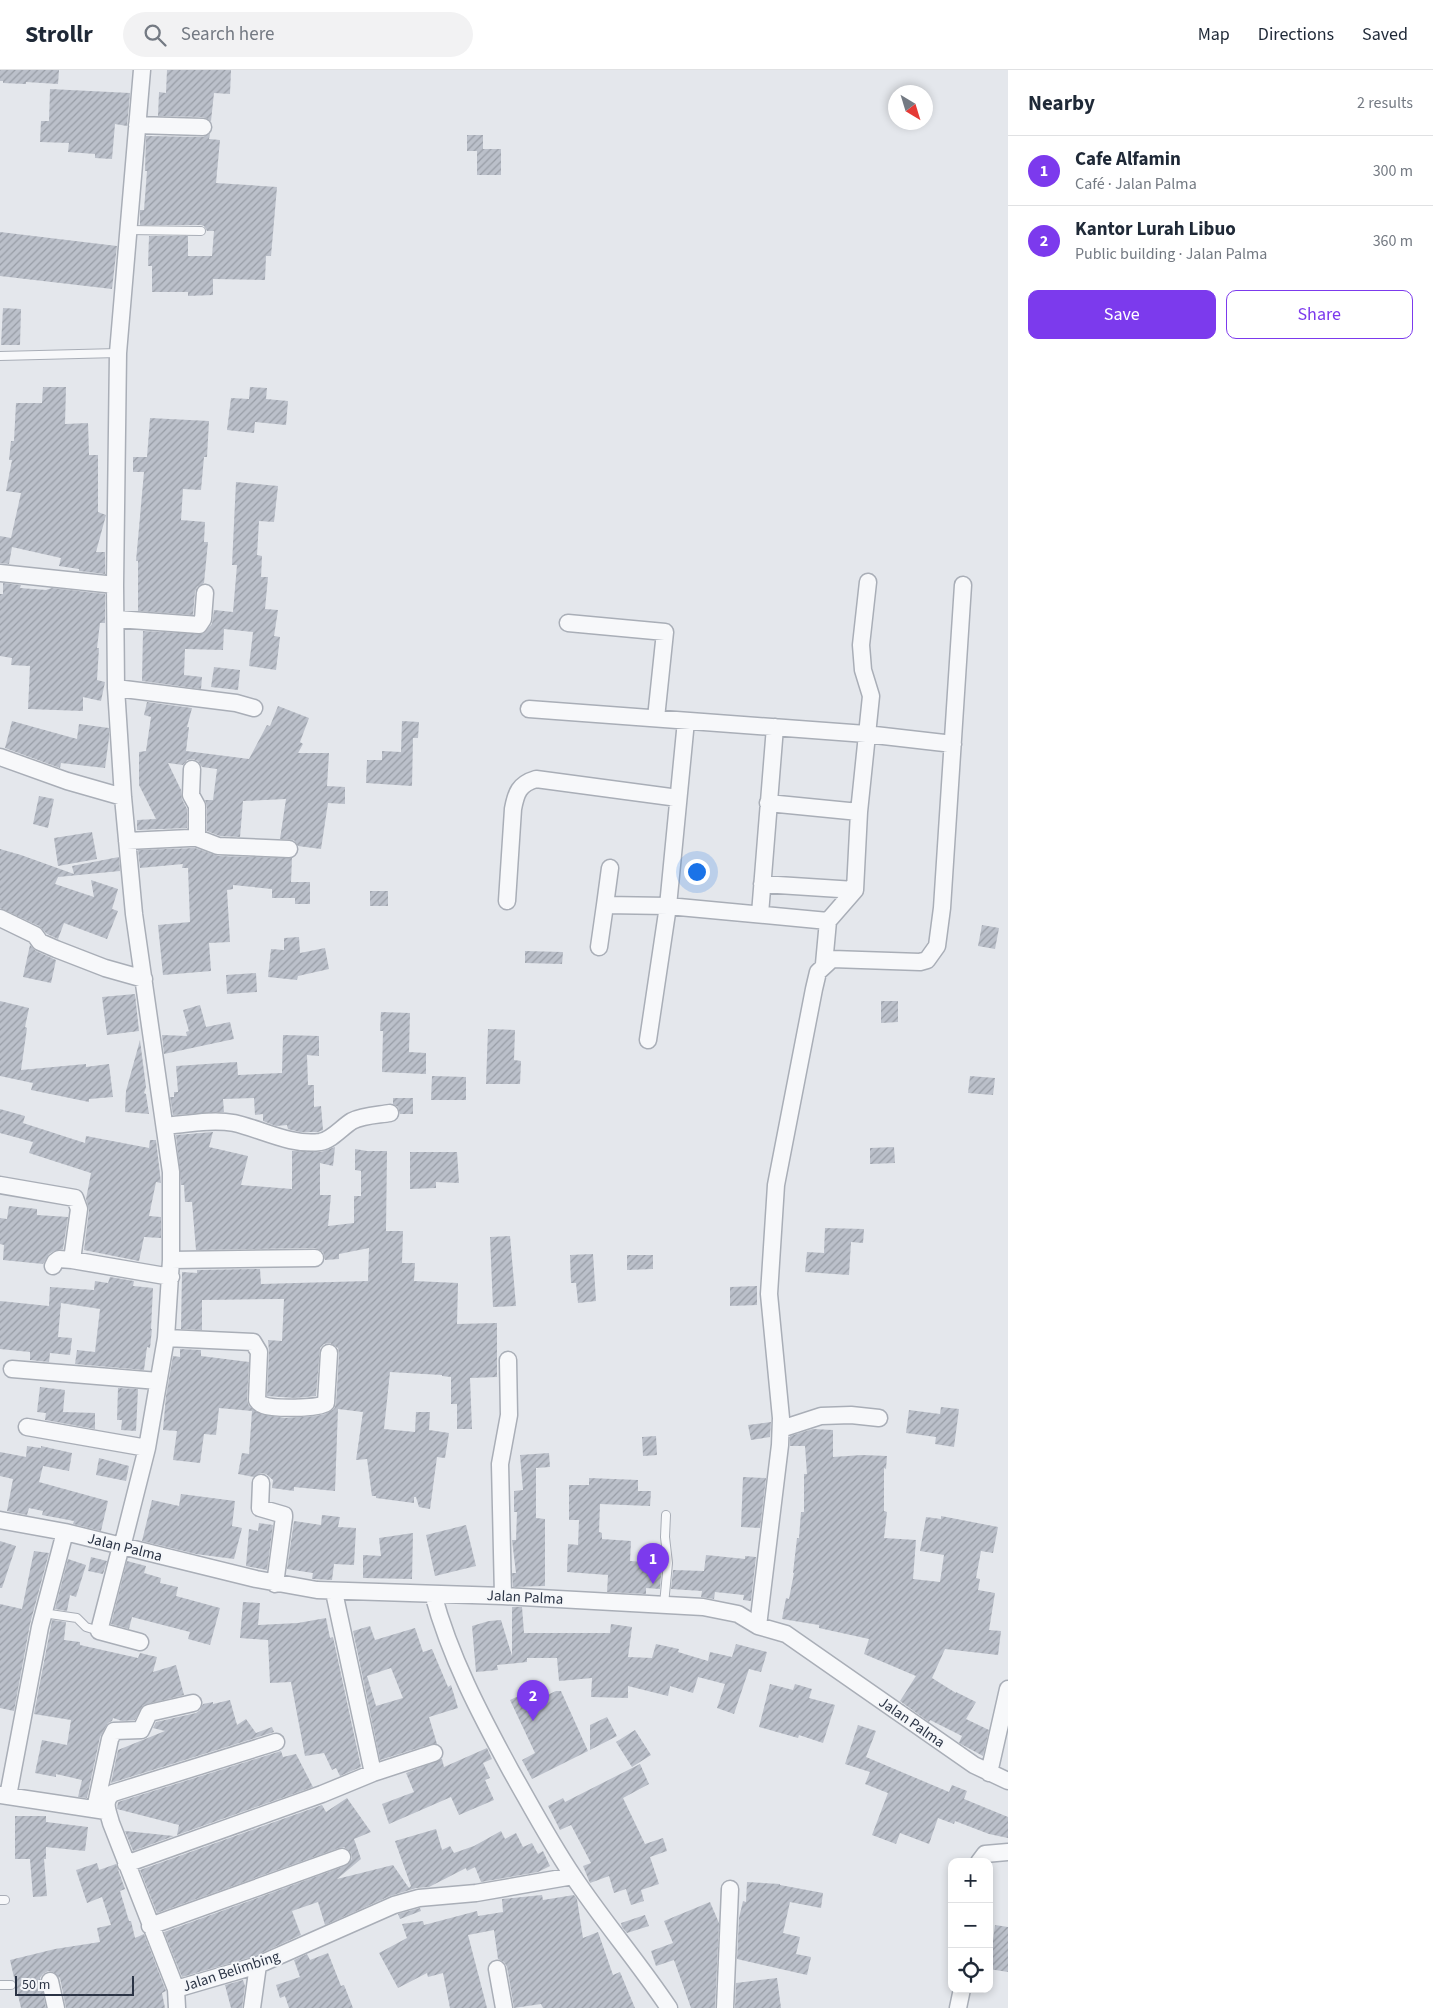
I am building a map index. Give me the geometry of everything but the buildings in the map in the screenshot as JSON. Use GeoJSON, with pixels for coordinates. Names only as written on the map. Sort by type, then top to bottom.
{"type":"FeatureCollection","features":[{"type":"Feature","properties":{"kind":"street"},"geometry":{"type":"LineString","coordinates":[[140,1642],[99,1631],[147,1448],[166,1338],[171,1260],[171,1172],[134,914],[123,797],[116,688],[117,619],[115,585],[118,353],[142,70]]}},
{"type":"Feature","properties":{"kind":"street"},"geometry":{"type":"LineString","coordinates":[[137,125],[203,127]]}},
{"type":"Feature","properties":{"kind":"street"},"geometry":{"type":"LineString","coordinates":[[0,573],[115,585]]}},
{"type":"Feature","properties":{"kind":"street"},"geometry":{"type":"LineString","coordinates":[[824,964],[828,921],[855,890],[859,812],[871,696],[863,670],[861,645],[868,582]]}},
{"type":"Feature","properties":{"kind":"street"},"geometry":{"type":"LineString","coordinates":[[758,1626],[776,1487],[781,1429],[770,1294],[776,1185],[814,989],[818,972],[824,964],[832,959],[920,962],[927,960],[937,946],[942,908],[963,585]]}},
{"type":"Feature","properties":{"kind":"street"},"geometry":{"type":"LineString","coordinates":[[117,619],[198,626],[202,619],[205,593]]}},
{"type":"Feature","properties":{"kind":"street"},"geometry":{"type":"LineString","coordinates":[[568,623],[665,632],[656,718]]}},
{"type":"Feature","properties":{"kind":"street"},"geometry":{"type":"LineString","coordinates":[[116,688],[236,703],[254,708]]}},
{"type":"Feature","properties":{"kind":"street"},"geometry":{"type":"LineString","coordinates":[[529,709],[866,734],[953,744]]}},
{"type":"Feature","properties":{"kind":"street"},"geometry":{"type":"LineString","coordinates":[[648,1040],[668,906],[686,721]]}},
{"type":"Feature","properties":{"kind":"street"},"geometry":{"type":"LineString","coordinates":[[760,914],[775,727]]}},
{"type":"Feature","properties":{"kind":"street"},"geometry":{"type":"LineString","coordinates":[[0,757],[67,781],[123,797]]}},
{"type":"Feature","properties":{"kind":"street"},"geometry":{"type":"LineString","coordinates":[[192,768],[190,795],[197,806],[197,838]]}},
{"type":"Feature","properties":{"kind":"street"},"geometry":{"type":"LineString","coordinates":[[507,901],[513,809],[515,796],[522,785],[536,779],[678,798]]}},
{"type":"Feature","properties":{"kind":"street"},"geometry":{"type":"LineString","coordinates":[[768,804],[859,812]]}},
{"type":"Feature","properties":{"kind":"street"},"geometry":{"type":"LineString","coordinates":[[127,841],[197,838],[218,846],[289,849]]}},
{"type":"Feature","properties":{"kind":"street"},"geometry":{"type":"LineString","coordinates":[[599,947],[610,868]]}},
{"type":"Feature","properties":{"kind":"street"},"geometry":{"type":"LineString","coordinates":[[762,884],[855,890]]}},
{"type":"Feature","properties":{"kind":"street"},"geometry":{"type":"LineString","coordinates":[[606,905],[668,906],[828,921]]}},
{"type":"Feature","properties":{"kind":"street"},"geometry":{"type":"LineString","coordinates":[[0,918],[35,935],[40,942],[56,949],[104,968],[144,979]]}},
{"type":"Feature","properties":{"kind":"street"},"geometry":{"type":"LineString","coordinates":[[165,1126],[199,1122],[232,1123],[294,1141],[320,1142],[352,1121],[390,1113]]}},
{"type":"Feature","properties":{"kind":"street"},"geometry":{"type":"LineString","coordinates":[[0,1185],[75,1198],[79,1209],[72,1260]]}},
{"type":"Feature","properties":{"kind":"street"},"geometry":{"type":"LineString","coordinates":[[171,1260],[315,1258]]}},
{"type":"Feature","properties":{"kind":"street"},"geometry":{"type":"LineString","coordinates":[[54,1266],[55,1262],[59,1259],[72,1260],[170,1278]]}},
{"type":"Feature","properties":{"kind":"street"},"geometry":{"type":"LineString","coordinates":[[166,1338],[253,1342],[259,1352],[257,1400],[264,1406],[322,1407],[328,1400],[328,1353]]}},
{"type":"Feature","properties":{"kind":"street"},"geometry":{"type":"LineString","coordinates":[[503,1596],[500,1464],[509,1415],[508,1360]]}},
{"type":"Feature","properties":{"kind":"street"},"geometry":{"type":"LineString","coordinates":[[12,1369],[158,1381]]}},
{"type":"Feature","properties":{"kind":"street"},"geometry":{"type":"LineString","coordinates":[[781,1429],[821,1416],[851,1415],[878,1418]]}},
{"type":"Feature","properties":{"kind":"street"},"geometry":{"type":"LineString","coordinates":[[27,1427],[147,1448]]}},
{"type":"Feature","properties":{"kind":"street"},"geometry":{"type":"LineString","coordinates":[[261,1483],[260,1508],[284,1515],[275,1584]]}},
{"type":"Feature","properties":{"kind":"street","name":"Jalan Palma"},"geometry":{"type":"LineString","coordinates":[[0,1520],[65,1532],[275,1584],[334,1592],[503,1596],[703,1606],[738,1614],[758,1626],[786,1634],[974,1765],[1008,1781]]}},
{"type":"Feature","properties":{"kind":"street"},"geometry":{"type":"LineString","coordinates":[[65,1532],[43,1613],[4,1795],[102,1810]]}},
{"type":"Feature","properties":{"kind":"street"},"geometry":{"type":"LineString","coordinates":[[334,1592],[372,1773]]}},
{"type":"Feature","properties":{"kind":"street"},"geometry":{"type":"LineString","coordinates":[[433,1594],[440,1620],[458,1668],[487,1727],[573,1876],[669,2008]]}},
{"type":"Feature","properties":{"kind":"street"},"geometry":{"type":"LineString","coordinates":[[989,1773],[1008,1689]]}},
{"type":"Feature","properties":{"kind":"street"},"geometry":{"type":"LineString","coordinates":[[102,1810],[110,1739],[114,1731],[141,1730],[149,1713],[193,1703]]}},
{"type":"Feature","properties":{"kind":"street"},"geometry":{"type":"LineString","coordinates":[[102,1810],[107,1797],[113,1792],[276,1742]]}},
{"type":"Feature","properties":{"kind":"street"},"geometry":{"type":"LineString","coordinates":[[126,1864],[322,1794],[372,1773],[434,1753]]}},
{"type":"Feature","properties":{"kind":"street","name":"Jalan Belimbing"},"geometry":{"type":"LineString","coordinates":[[102,1810],[126,1864],[176,1989],[258,1965],[394,1905],[420,1898],[476,1893],[573,1876]]}},
{"type":"Feature","properties":{"kind":"street"},"geometry":{"type":"LineString","coordinates":[[982,1858],[985,1854],[1008,1852]]}},
{"type":"Feature","properties":{"kind":"street"},"geometry":{"type":"LineString","coordinates":[[150,1926],[342,1857]]}},
{"type":"Feature","properties":{"kind":"street"},"geometry":{"type":"LineString","coordinates":[[725,2008],[730,1889]]}},
{"type":"Feature","properties":{"kind":"street"},"geometry":{"type":"LineString","coordinates":[[252,2008],[258,1965]]}},
{"type":"Feature","properties":{"kind":"street"},"geometry":{"type":"LineString","coordinates":[[496,1970],[504,2008]]}},
{"type":"Feature","properties":{"kind":"street"},"geometry":{"type":"LineString","coordinates":[[50,1981],[56,2008]]}},
{"type":"Feature","properties":{"kind":"street"},"geometry":{"type":"LineString","coordinates":[[176,1989],[177,2008]]}},
{"type":"Feature","properties":{"kind":"street"},"geometry":{"type":"LineString","coordinates":[[958,2008],[961,1993]]}},
{"type":"Feature","properties":{"kind":"lane"},"geometry":{"type":"LineString","coordinates":[[127,230],[201,232]]}},
{"type":"Feature","properties":{"kind":"lane"},"geometry":{"type":"LineString","coordinates":[[0,356],[118,353]]}},
{"type":"Feature","properties":{"kind":"lane"},"geometry":{"type":"LineString","coordinates":[[664,1604],[668,1563],[665,1537],[666,1515]]}},
{"type":"Feature","properties":{"kind":"lane"},"geometry":{"type":"LineString","coordinates":[[43,1613],[77,1618],[86,1627],[99,1631]]}},
{"type":"Feature","properties":{"kind":"lane"},"geometry":{"type":"LineString","coordinates":[[0,1985],[11,1985]]}},
{"type":"Feature","properties":{"kind":"place","name":"Cafe Alfamin"},"geometry":{"type":"Point","coordinates":[653,1584]}},
{"type":"Feature","properties":{"kind":"place","name":"Kantor Lurah Libuo"},"geometry":{"type":"Point","coordinates":[533,1721]}}]}
